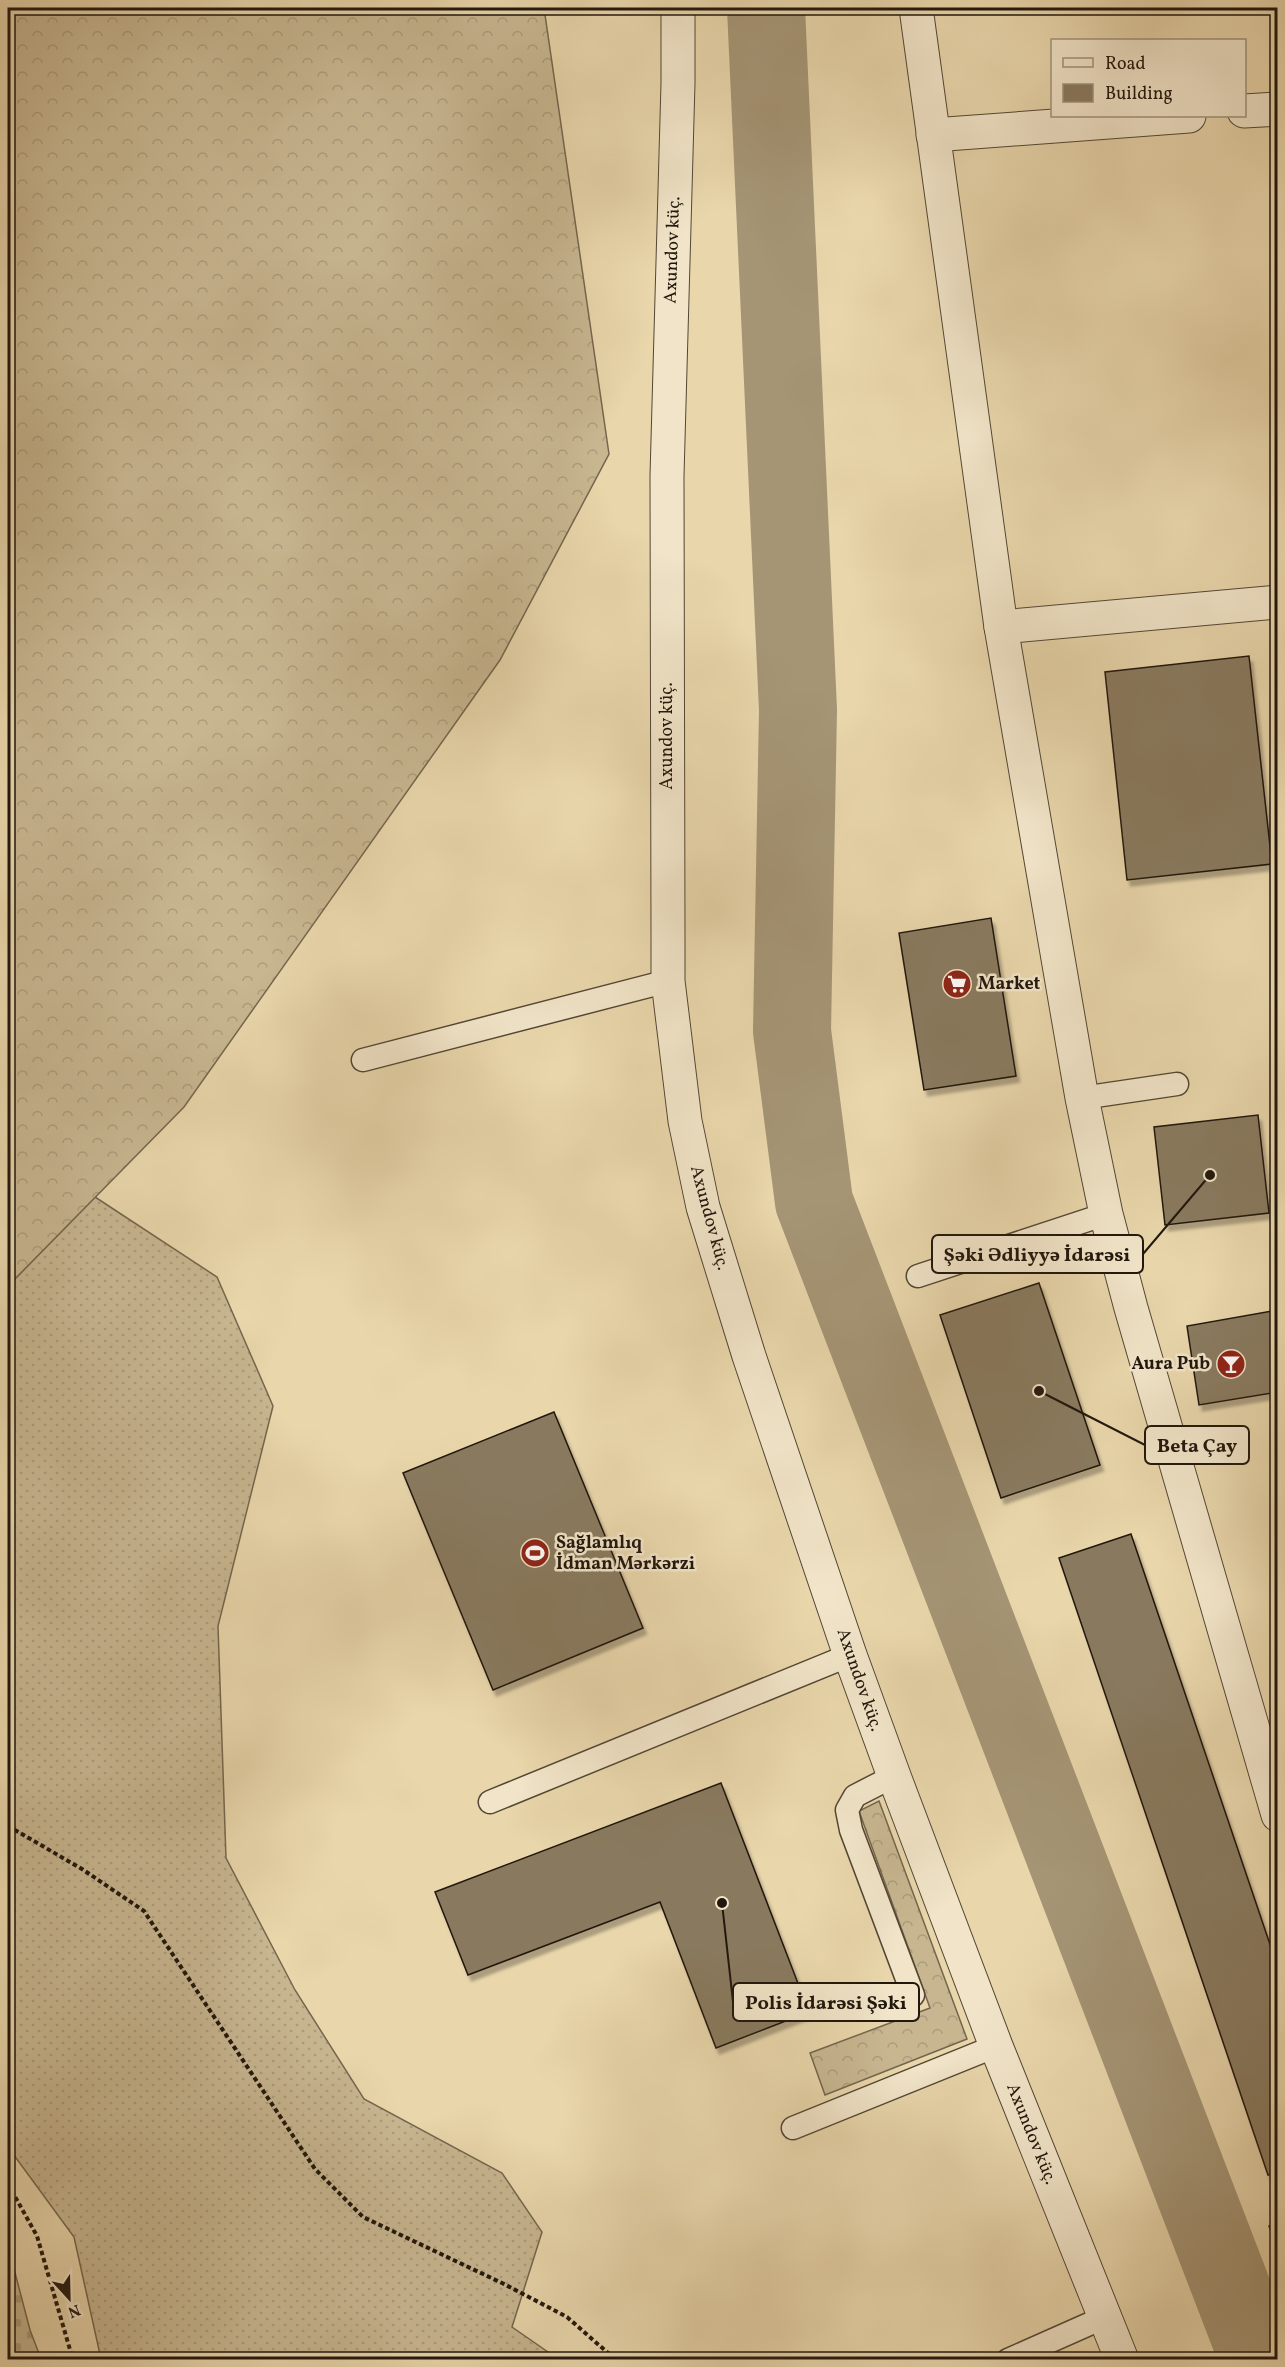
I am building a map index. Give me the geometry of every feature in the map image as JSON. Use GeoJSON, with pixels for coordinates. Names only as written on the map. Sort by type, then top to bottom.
{"type":"FeatureCollection","features":[{"type":"Feature","properties":{"kind":"street","name":"Axundov küç."},"geometry":{"type":"LineString","coordinates":[[678,8],[667,476],[668,981],[685,1121],[703,1208],[749,1356],[850,1655],[996,2046],[1122,2360]]}},
{"type":"Feature","properties":{"kind":"street"},"geometry":{"type":"LineString","coordinates":[[916,8],[1001,627],[1082,1098],[1106,1214],[1162,1421],[1278,1815]]}},
{"type":"Feature","properties":{"kind":"street"},"geometry":{"type":"LineString","coordinates":[[1246,111],[1278,109]]}},
{"type":"Feature","properties":{"kind":"street"},"geometry":{"type":"LineString","coordinates":[[933,135],[1176,117]]}},
{"type":"Feature","properties":{"kind":"street"},"geometry":{"type":"LineString","coordinates":[[1001,627],[1278,602]]}},
{"type":"Feature","properties":{"kind":"lane"},"geometry":{"type":"LineString","coordinates":[[363,1060],[668,981]]}},
{"type":"Feature","properties":{"kind":"lane"},"geometry":{"type":"LineString","coordinates":[[1082,1098],[1177,1084]]}},
{"type":"Feature","properties":{"kind":"lane"},"geometry":{"type":"LineString","coordinates":[[918,1276],[1106,1214]]}},
{"type":"Feature","properties":{"kind":"lane"},"geometry":{"type":"LineString","coordinates":[[490,1802],[850,1655]]}},
{"type":"Feature","properties":{"kind":"lane"},"geometry":{"type":"LineString","coordinates":[[894,1776],[855,1796],[847,1810],[851,1830],[913,1995]]}},
{"type":"Feature","properties":{"kind":"lane"},"geometry":{"type":"LineString","coordinates":[[793,2128],[996,2046]]}},
{"type":"Feature","properties":{"kind":"lane"},"geometry":{"type":"LineString","coordinates":[[1008,2360],[1104,2317]]}},
{"type":"Feature","properties":{"kind":"path"},"geometry":{"type":"LineString","coordinates":[[8,1826],[82,1869],[144,1911],[315,2169],[363,2217],[504,2284],[567,2317],[616,2360]]}},
{"type":"Feature","properties":{"kind":"path"},"geometry":{"type":"LineString","coordinates":[[8,2184],[37,2236],[73,2360]]}},
{"type":"Feature","properties":{"kind":"green space"},"geometry":{"type":"Polygon","coordinates":[[[8,8],[544,8],[609,454],[500,660],[184,1107],[8,1286],[8,8]]]}},
{"type":"Feature","properties":{"kind":"green space"},"geometry":{"type":"Polygon","coordinates":[[[95,1197],[217,1277],[273,1406],[218,1626],[226,1858],[295,1990],[364,2099],[502,2173],[542,2232],[512,2327],[558,2359],[101,2359],[74,2237],[8,2147],[8,1286],[95,1197]]]}},
{"type":"Feature","properties":{"kind":"green space"},"geometry":{"type":"Polygon","coordinates":[[[879,1801],[967,2039],[825,2095],[810,2053],[930,2008],[859,1811],[879,1801]]]}},
{"type":"Feature","properties":{"kind":"green space"},"geometry":{"type":"Polygon","coordinates":[[[8,2246],[30,2330],[41,2359],[8,2359],[8,2246]]]}},
{"type":"Feature","properties":{"kind":"building"},"geometry":{"type":"Polygon","coordinates":[[[1249,656],[1272,864],[1127,880],[1105,672],[1249,656]]]}},
{"type":"Feature","properties":{"kind":"building"},"geometry":{"type":"Polygon","coordinates":[[[991,918],[1016,1076],[924,1090],[899,933],[991,918]]]}},
{"type":"Feature","properties":{"kind":"building"},"geometry":{"type":"Polygon","coordinates":[[[1258,1115],[1269,1213],[1165,1225],[1154,1127],[1258,1115]]]}},
{"type":"Feature","properties":{"kind":"building"},"geometry":{"type":"Polygon","coordinates":[[[1039,1283],[1100,1465],[1001,1498],[940,1315],[1039,1283]]]}},
{"type":"Feature","properties":{"kind":"building"},"geometry":{"type":"Polygon","coordinates":[[[1278,1310],[1278,1392],[1199,1405],[1187,1326],[1278,1310]]]}},
{"type":"Feature","properties":{"kind":"building"},"geometry":{"type":"Polygon","coordinates":[[[554,1412],[643,1628],[493,1690],[403,1473],[554,1412]]]}},
{"type":"Feature","properties":{"kind":"building"},"geometry":{"type":"Polygon","coordinates":[[[1131,1534],[1278,1968],[1278,2172],[1268,2175],[1059,1558],[1131,1534]]]}},
{"type":"Feature","properties":{"kind":"building"},"geometry":{"type":"Polygon","coordinates":[[[721,1783],[809,2012],[716,2048],[660,1902],[468,1975],[435,1892],[721,1783]]]}},
{"type":"Feature","properties":{"kind":"building"},"geometry":{"type":"Polygon","coordinates":[[[1278,2223],[1278,2251],[1269,2226],[1278,2223]]]}},
{"type":"Feature","properties":{"kind":"waterway"},"geometry":{"type":"LineString","coordinates":[[766,8],[798,710],[792,1031],[814,1202],[1259,2360]]}},
{"type":"Feature","properties":{"kind":"place","name":"Market"},"geometry":{"type":"Point","coordinates":[957,984]}},
{"type":"Feature","properties":{"kind":"place","name":"Şəki Ədliyyə İdarəsi"},"geometry":{"type":"Point","coordinates":[1210,1175]}},
{"type":"Feature","properties":{"kind":"place","name":"Aura Pub"},"geometry":{"type":"Point","coordinates":[1231,1364]}},
{"type":"Feature","properties":{"kind":"place","name":"Beta Çay"},"geometry":{"type":"Point","coordinates":[1039,1391]}},
{"type":"Feature","properties":{"kind":"place","name":"Sağlamlıq İdman Mərkərzi"},"geometry":{"type":"Point","coordinates":[535,1553]}},
{"type":"Feature","properties":{"kind":"place","name":"Polis İdarəsi Şəki"},"geometry":{"type":"Point","coordinates":[722,1903]}}]}
